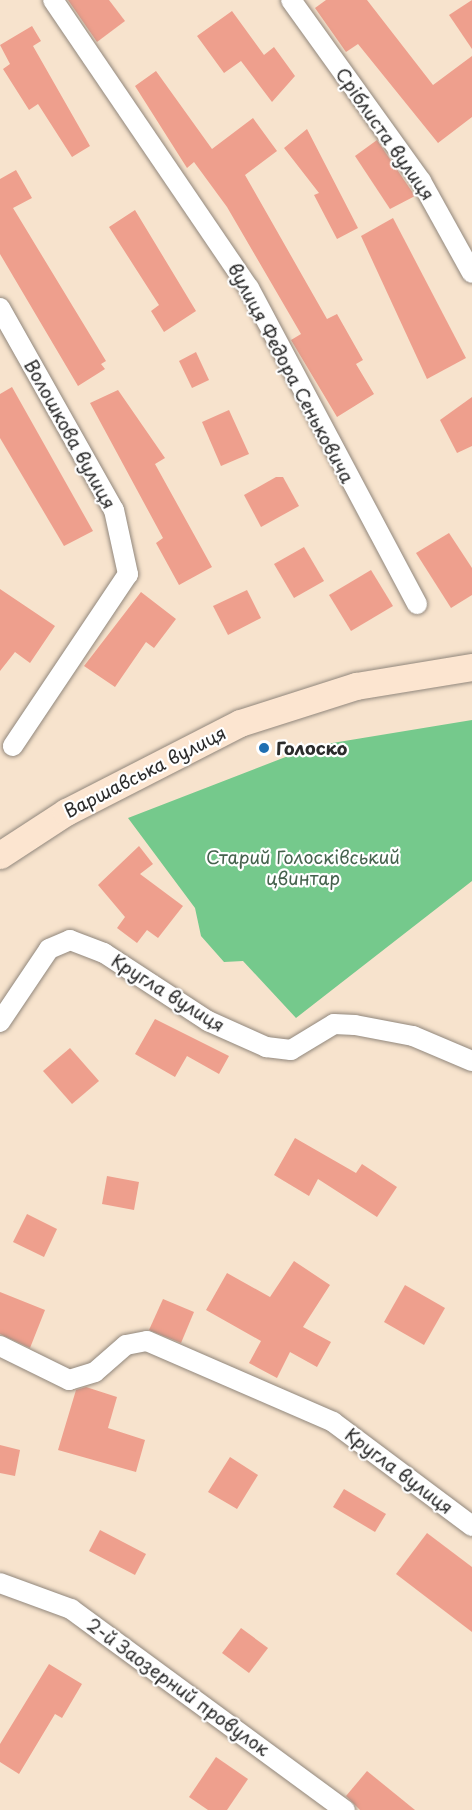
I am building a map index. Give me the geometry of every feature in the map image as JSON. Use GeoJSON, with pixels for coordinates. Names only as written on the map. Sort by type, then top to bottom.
{"type":"FeatureCollection","features":[{"type":"Feature","properties":{"kind":"main road","name":"Варшавська вулиця"},"geometry":{"type":"LineString","coordinates":[[0,855],[66,812],[240,723],[356,686],[472,667]]}},
{"type":"Feature","properties":{"kind":"street","name":"вулиця Федора Сеньковича"},"geometry":{"type":"LineString","coordinates":[[53,0],[249,288],[417,604]]}},
{"type":"Feature","properties":{"kind":"street","name":"Сріблиста вулиця"},"geometry":{"type":"LineString","coordinates":[[291,0],[421,181],[472,273]]}},
{"type":"Feature","properties":{"kind":"street","name":"Волошкова вулиця"},"geometry":{"type":"LineString","coordinates":[[0,308],[114,510],[128,574],[13,746]]}},
{"type":"Feature","properties":{"kind":"street","name":"Кругла вулиця"},"geometry":{"type":"LineString","coordinates":[[0,1022],[49,949],[70,940],[104,953],[208,1021],[266,1047],[291,1050],[334,1024],[355,1025],[413,1036],[472,1061]]}},
{"type":"Feature","properties":{"kind":"street","name":"Кругла вулиця"},"geometry":{"type":"LineString","coordinates":[[0,1346],[69,1380],[95,1372],[126,1345],[147,1341],[333,1422],[472,1527]]}},
{"type":"Feature","properties":{"kind":"street","name":"2-й Заозерний провулок"},"geometry":{"type":"LineString","coordinates":[[0,1583],[71,1609],[345,1810]]}},
{"type":"Feature","properties":{"kind":"green space","name":"Старий Голосківський цвинтар"},"geometry":{"type":"Polygon","coordinates":[[[472,720],[472,881],[296,1018],[243,961],[224,962],[201,936],[195,908],[128,818],[314,746],[472,720]]]}},
{"type":"Feature","properties":{"kind":"building"},"geometry":{"type":"Polygon","coordinates":[[[68,0],[109,0],[125,21],[97,42],[68,0]]]}},
{"type":"Feature","properties":{"kind":"building"},"geometry":{"type":"Polygon","coordinates":[[[326,0],[367,0],[433,85],[472,56],[472,117],[438,143],[358,44],[346,52],[315,8],[326,0]]]}},
{"type":"Feature","properties":{"kind":"building"},"geometry":{"type":"Polygon","coordinates":[[[472,0],[472,49],[449,15],[472,0]]]}},
{"type":"Feature","properties":{"kind":"building"},"geometry":{"type":"Polygon","coordinates":[[[232,11],[264,55],[274,47],[295,76],[272,102],[241,61],[224,73],[197,36],[232,11]]]}},
{"type":"Feature","properties":{"kind":"building"},"geometry":{"type":"Polygon","coordinates":[[[32,26],[41,41],[33,46],[90,146],[72,157],[38,104],[29,110],[3,69],[10,64],[0,45],[32,26]]]}},
{"type":"Feature","properties":{"kind":"building"},"geometry":{"type":"Polygon","coordinates":[[[156,71],[212,149],[253,118],[277,151],[245,175],[327,319],[337,314],[363,360],[356,364],[374,394],[337,417],[291,340],[301,334],[227,207],[194,162],[187,168],[135,86],[156,71]]]}},
{"type":"Feature","properties":{"kind":"building"},"geometry":{"type":"Polygon","coordinates":[[[307,129],[358,228],[337,239],[314,195],[319,193],[284,148],[307,129]]]}},
{"type":"Feature","properties":{"kind":"building"},"geometry":{"type":"Polygon","coordinates":[[[377,140],[415,196],[390,209],[355,156],[377,140]]]}},
{"type":"Feature","properties":{"kind":"building"},"geometry":{"type":"Polygon","coordinates":[[[16,170],[32,198],[13,208],[106,361],[101,364],[105,369],[78,386],[0,254],[0,179],[16,170]]]}},
{"type":"Feature","properties":{"kind":"building"},"geometry":{"type":"Polygon","coordinates":[[[135,210],[196,311],[164,332],[151,311],[159,305],[109,227],[135,210]]]}},
{"type":"Feature","properties":{"kind":"building"},"geometry":{"type":"Polygon","coordinates":[[[393,218],[466,358],[427,379],[361,236],[393,218]]]}},
{"type":"Feature","properties":{"kind":"building"},"geometry":{"type":"Polygon","coordinates":[[[196,352],[209,380],[192,388],[179,361],[196,352]]]}},
{"type":"Feature","properties":{"kind":"building"},"geometry":{"type":"Polygon","coordinates":[[[12,387],[93,531],[64,546],[0,438],[0,394],[12,387]]]}},
{"type":"Feature","properties":{"kind":"building"},"geometry":{"type":"Polygon","coordinates":[[[118,390],[165,458],[155,464],[212,567],[179,585],[156,543],[163,538],[90,403],[118,390]]]}},
{"type":"Feature","properties":{"kind":"building"},"geometry":{"type":"Polygon","coordinates":[[[472,397],[472,446],[457,453],[440,420],[472,397]]]}},
{"type":"Feature","properties":{"kind":"building"},"geometry":{"type":"Polygon","coordinates":[[[229,410],[249,454],[221,466],[202,422],[229,410]]]}},
{"type":"Feature","properties":{"kind":"building"},"geometry":{"type":"Polygon","coordinates":[[[276,477],[283,477],[299,506],[261,527],[244,495],[276,477]]]}},
{"type":"Feature","properties":{"kind":"building"},"geometry":{"type":"Polygon","coordinates":[[[449,533],[472,568],[472,595],[451,608],[416,553],[449,533]]]}},
{"type":"Feature","properties":{"kind":"building"},"geometry":{"type":"Polygon","coordinates":[[[304,547],[324,581],[294,598],[274,564],[304,547]]]}},
{"type":"Feature","properties":{"kind":"building"},"geometry":{"type":"Polygon","coordinates":[[[371,570],[393,606],[351,631],[329,595],[371,570]]]}},
{"type":"Feature","properties":{"kind":"building"},"geometry":{"type":"Polygon","coordinates":[[[0,589],[55,626],[30,663],[15,652],[0,671],[0,589]]]}},
{"type":"Feature","properties":{"kind":"building"},"geometry":{"type":"Polygon","coordinates":[[[247,590],[261,618],[228,635],[213,606],[247,590]]]}},
{"type":"Feature","properties":{"kind":"building"},"geometry":{"type":"Polygon","coordinates":[[[141,592],[176,619],[154,648],[146,642],[115,687],[84,666],[141,592]]]}},
{"type":"Feature","properties":{"kind":"building"},"geometry":{"type":"Polygon","coordinates":[[[139,846],[153,864],[140,874],[183,906],[158,938],[147,930],[137,943],[117,928],[125,917],[98,885],[139,846]]]}},
{"type":"Feature","properties":{"kind":"building"},"geometry":{"type":"Polygon","coordinates":[[[155,1019],[229,1056],[219,1074],[187,1056],[175,1077],[135,1054],[155,1019]]]}},
{"type":"Feature","properties":{"kind":"building"},"geometry":{"type":"Polygon","coordinates":[[[70,1048],[99,1081],[72,1104],[43,1071],[70,1048]]]}},
{"type":"Feature","properties":{"kind":"building"},"geometry":{"type":"Polygon","coordinates":[[[295,1138],[356,1173],[362,1164],[397,1187],[377,1217],[318,1179],[309,1196],[274,1175],[295,1138]]]}},
{"type":"Feature","properties":{"kind":"building"},"geometry":{"type":"Polygon","coordinates":[[[107,1176],[139,1182],[134,1210],[102,1204],[107,1176]]]}},
{"type":"Feature","properties":{"kind":"building"},"geometry":{"type":"Polygon","coordinates":[[[27,1214],[57,1229],[44,1257],[13,1242],[27,1214]]]}},
{"type":"Feature","properties":{"kind":"building"},"geometry":{"type":"Polygon","coordinates":[[[294,1261],[330,1285],[303,1327],[331,1342],[317,1367],[290,1352],[277,1378],[249,1363],[261,1341],[206,1310],[227,1273],[270,1297],[294,1261]]]}},
{"type":"Feature","properties":{"kind":"building"},"geometry":{"type":"Polygon","coordinates":[[[405,1285],[445,1308],[424,1345],[384,1322],[405,1285]]]}},
{"type":"Feature","properties":{"kind":"building"},"geometry":{"type":"Polygon","coordinates":[[[0,1292],[45,1310],[30,1348],[0,1334],[0,1292]]]}},
{"type":"Feature","properties":{"kind":"building"},"geometry":{"type":"Polygon","coordinates":[[[163,1299],[194,1312],[181,1343],[149,1330],[163,1299]]]}},
{"type":"Feature","properties":{"kind":"building"},"geometry":{"type":"Polygon","coordinates":[[[86,1387],[117,1397],[108,1428],[145,1440],[136,1472],[58,1450],[76,1390],[86,1387]]]}},
{"type":"Feature","properties":{"kind":"building"},"geometry":{"type":"Polygon","coordinates":[[[0,1445],[20,1450],[15,1476],[0,1473],[0,1445]]]}},
{"type":"Feature","properties":{"kind":"building"},"geometry":{"type":"Polygon","coordinates":[[[230,1457],[258,1475],[237,1509],[208,1492],[230,1457]]]}},
{"type":"Feature","properties":{"kind":"building"},"geometry":{"type":"Polygon","coordinates":[[[344,1489],[386,1514],[375,1532],[333,1507],[344,1489]]]}},
{"type":"Feature","properties":{"kind":"building"},"geometry":{"type":"Polygon","coordinates":[[[100,1530],[146,1554],[135,1575],[89,1551],[100,1530]]]}},
{"type":"Feature","properties":{"kind":"building"},"geometry":{"type":"Polygon","coordinates":[[[427,1533],[472,1567],[472,1632],[396,1574],[427,1533]]]}},
{"type":"Feature","properties":{"kind":"building"},"geometry":{"type":"Polygon","coordinates":[[[241,1628],[268,1648],[249,1673],[222,1653],[241,1628]]]}},
{"type":"Feature","properties":{"kind":"building"},"geometry":{"type":"Polygon","coordinates":[[[49,1664],[82,1684],[62,1718],[55,1714],[19,1774],[0,1762],[0,1744],[49,1664]]]}},
{"type":"Feature","properties":{"kind":"building"},"geometry":{"type":"Polygon","coordinates":[[[216,1757],[248,1779],[227,1810],[208,1810],[189,1797],[216,1757]]]}},
{"type":"Feature","properties":{"kind":"building"},"geometry":{"type":"Polygon","coordinates":[[[367,1771],[415,1810],[360,1810],[346,1796],[367,1771]]]}},
{"type":"Feature","properties":{"kind":"place","name":"Голоско"},"geometry":{"type":"Point","coordinates":[264,748]}}]}
